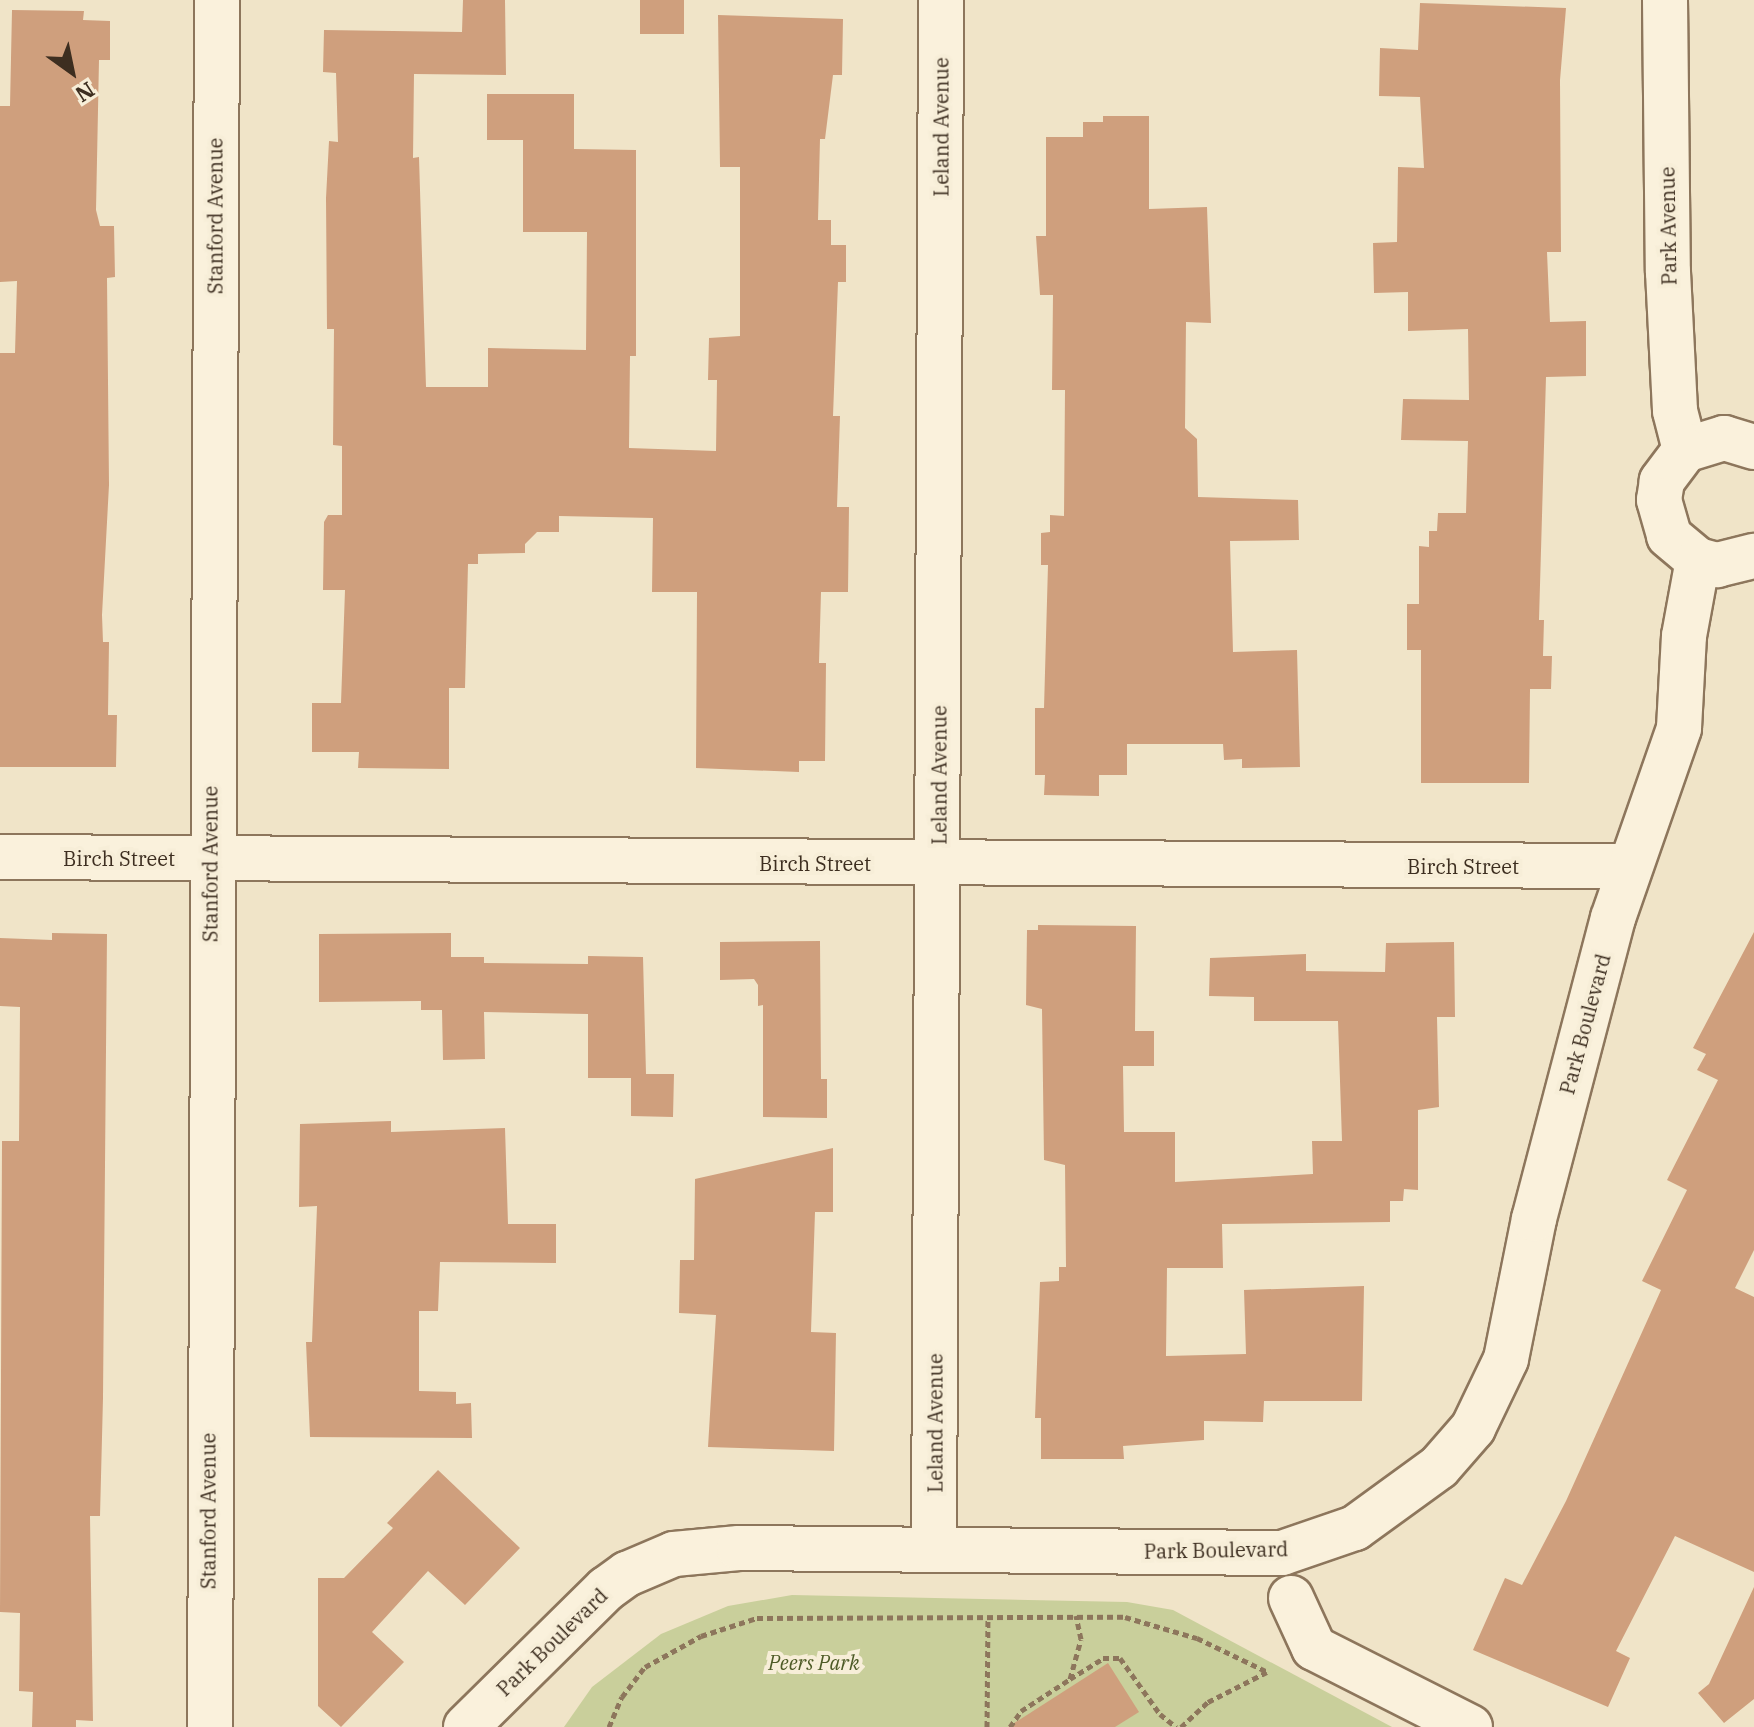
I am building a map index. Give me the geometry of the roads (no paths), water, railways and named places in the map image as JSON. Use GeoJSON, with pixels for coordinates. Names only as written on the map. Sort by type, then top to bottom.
{"type":"FeatureCollection","features":[{"type":"Feature","properties":{"kind":"street","name":"Stanford Avenue"},"geometry":{"type":"LineString","coordinates":[[210,1727],[210,859],[217,0]]}},
{"type":"Feature","properties":{"kind":"street","name":"Leland Avenue"},"geometry":{"type":"LineString","coordinates":[[934,1550],[941,0]]}},
{"type":"Feature","properties":{"kind":"street","name":"Park Avenue"},"geometry":{"type":"LineString","coordinates":[[1665,0],[1668,272],[1675,411],[1685,450]]}},
{"type":"Feature","properties":{"kind":"street"},"geometry":{"type":"LineString","coordinates":[[1751,440],[1704,441],[1685,450],[1662,481],[1659,500],[1669,536],[1698,560],[1717,565],[1754,556]]}},
{"type":"Feature","properties":{"kind":"street","name":"Park Boulevard"},"geometry":{"type":"LineString","coordinates":[[466,1727],[582,1608],[649,1563],[674,1554],[739,1548],[1282,1553],[1355,1528],[1439,1467],[1473,1428],[1506,1359],[1534,1219],[1630,866],[1679,728],[1684,636],[1698,560]]}},
{"type":"Feature","properties":{"kind":"street","name":"Birch Street"},"geometry":{"type":"LineString","coordinates":[[0,857],[1630,866]]}},
{"type":"Feature","properties":{"kind":"street"},"geometry":{"type":"LineString","coordinates":[[1291,1598],[1314,1648],[1470,1727]]}},
{"type":"Feature","properties":{"kind":"park label","name":"Peers Park"},"geometry":{"type":"Point","coordinates":[814,1662]}}]}
